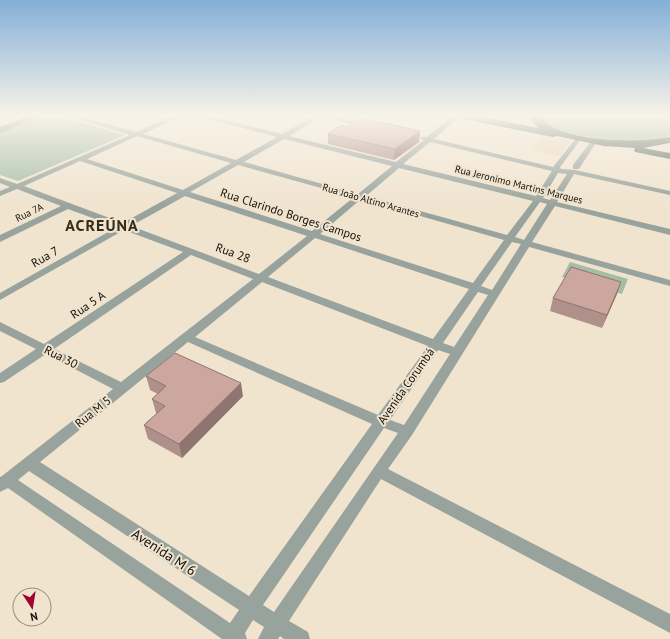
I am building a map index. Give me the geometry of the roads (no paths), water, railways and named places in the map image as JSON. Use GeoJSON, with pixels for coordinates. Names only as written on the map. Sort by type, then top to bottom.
{"type":"FeatureCollection","features":[{"type":"Feature","properties":{"kind":"main road"},"geometry":{"type":"LineString","coordinates":[[621,146],[670,156]]}},
{"type":"Feature","properties":{"kind":"street"},"geometry":{"type":"LineString","coordinates":[[0,194],[111,146]]}},
{"type":"Feature","properties":{"kind":"street","name":"Rua João Altino Arantes"},"geometry":{"type":"LineString","coordinates":[[176,146],[670,284]]}},
{"type":"Feature","properties":{"kind":"street","name":"Rua 7"},"geometry":{"type":"LineString","coordinates":[[0,297],[266,146]]}},
{"type":"Feature","properties":{"kind":"street","name":"Rua Jeronimo Martins Marques"},"geometry":{"type":"LineString","coordinates":[[317,146],[670,232]]}},
{"type":"Feature","properties":{"kind":"street","name":"Rua M 5"},"geometry":{"type":"LineString","coordinates":[[4,483],[261,278],[398,166],[420,146]]}},
{"type":"Feature","properties":{"kind":"street"},"geometry":{"type":"LineString","coordinates":[[465,146],[653,187],[670,189]]}},
{"type":"Feature","properties":{"kind":"street","name":"Avenida Corumbá"},"geometry":{"type":"LineString","coordinates":[[235,637],[250,608],[508,239],[538,199],[558,166],[573,146]]}},
{"type":"Feature","properties":{"kind":"street","name":"Avenida Corumbá"},"geometry":{"type":"LineString","coordinates":[[268,639],[378,471],[407,431],[456,352],[591,146]]}},
{"type":"Feature","properties":{"kind":"street","name":"Rua Clarindo Borges Campos"},"geometry":{"type":"LineString","coordinates":[[80,159],[495,294]]}},
{"type":"Feature","properties":{"kind":"street","name":"Rua 28"},"geometry":{"type":"LineString","coordinates":[[0,180],[456,352]]}},
{"type":"Feature","properties":{"kind":"street"},"geometry":{"type":"LineString","coordinates":[[653,187],[670,193]]}},
{"type":"Feature","properties":{"kind":"street","name":"Rua 7A"},"geometry":{"type":"LineString","coordinates":[[0,239],[67,206]]}},
{"type":"Feature","properties":{"kind":"street","name":"Rua 5 A"},"geometry":{"type":"LineString","coordinates":[[0,379],[190,252]]}},
{"type":"Feature","properties":{"kind":"street","name":"Rua 30"},"geometry":{"type":"LineString","coordinates":[[0,326],[122,388]]}},
{"type":"Feature","properties":{"kind":"street"},"geometry":{"type":"LineString","coordinates":[[186,337],[381,422],[407,431]]}},
{"type":"Feature","properties":{"kind":"street","name":"Avenida M 6"},"geometry":{"type":"LineString","coordinates":[[29,463],[250,608],[301,639]]}},
{"type":"Feature","properties":{"kind":"street"},"geometry":{"type":"LineString","coordinates":[[378,471],[670,624]]}},
{"type":"Feature","properties":{"kind":"street"},"geometry":{"type":"LineString","coordinates":[[4,483],[235,637]]}},
{"type":"Feature","properties":{"kind":"district","name":"ACREÚNA"},"geometry":{"type":"Point","coordinates":[102,225]}}]}
